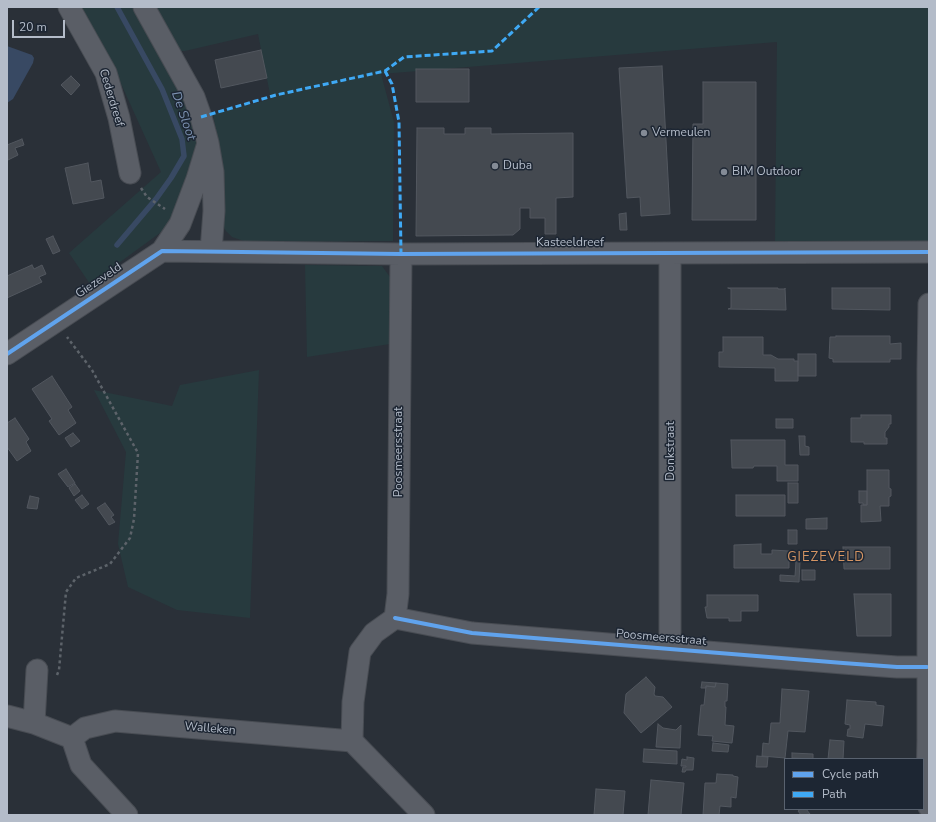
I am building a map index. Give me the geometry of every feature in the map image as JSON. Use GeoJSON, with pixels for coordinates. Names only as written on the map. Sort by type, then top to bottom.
{"type":"FeatureCollection","features":[{"type":"Feature","properties":{"kind":"street","name":"Cederdreef"},"geometry":{"type":"LineString","coordinates":[[68,7],[106,73],[119,118],[130,173]]}},
{"type":"Feature","properties":{"kind":"street"},"geometry":{"type":"LineString","coordinates":[[144,7],[194,97],[208,143],[213,172],[214,211],[211,252],[162,251]]}},
{"type":"Feature","properties":{"kind":"street","name":"Giezeveld"},"geometry":{"type":"LineString","coordinates":[[7,354],[162,251],[180,224],[198,179],[208,143]]}},
{"type":"Feature","properties":{"kind":"street","name":"Kasteeldreef"},"geometry":{"type":"LineString","coordinates":[[211,252],[401,254],[929,252]]}},
{"type":"Feature","properties":{"kind":"street","name":"Donkstraat"},"geometry":{"type":"LineString","coordinates":[[670,253],[670,649]]}},
{"type":"Feature","properties":{"kind":"street","name":"Poosmeersstraat"},"geometry":{"type":"LineString","coordinates":[[401,254],[398,594],[394,618],[472,633],[843,664],[927,667]]}},
{"type":"Feature","properties":{"kind":"street"},"geometry":{"type":"LineString","coordinates":[[929,304],[927,667],[927,788],[929,807]]}},
{"type":"Feature","properties":{"kind":"street"},"geometry":{"type":"LineString","coordinates":[[394,618],[374,633],[360,652],[353,702],[352,741],[424,815]]}},
{"type":"Feature","properties":{"kind":"street"},"geometry":{"type":"LineString","coordinates":[[34,723],[36,678]]}},
{"type":"Feature","properties":{"kind":"street"},"geometry":{"type":"LineString","coordinates":[[7,716],[34,723],[72,738],[81,765],[127,815]]}},
{"type":"Feature","properties":{"kind":"street","name":"Walleken"},"geometry":{"type":"LineString","coordinates":[[72,738],[85,728],[115,721],[352,741]]}},
{"type":"Feature","properties":{"kind":"path"},"geometry":{"type":"LineString","coordinates":[[147,197],[164,209]]}},
{"type":"Feature","properties":{"kind":"path"},"geometry":{"type":"LineString","coordinates":[[36,678],[53,683],[59,670],[66,592],[76,578],[110,564],[130,538],[134,519],[138,453],[92,370],[56,322]]}},
{"type":"Feature","properties":{"kind":"green space"},"geometry":{"type":"Polygon","coordinates":[[[80,7],[135,7],[188,99],[199,135],[189,185],[164,230],[90,284],[69,253],[161,172],[108,55],[80,7]]]}},
{"type":"Feature","properties":{"kind":"green space"},"geometry":{"type":"Polygon","coordinates":[[[153,7],[929,7],[929,243],[775,243],[777,42],[381,74],[394,122],[393,241],[247,242],[232,237],[221,223],[218,143],[213,114],[271,99],[258,34],[185,51],[177,51],[153,7]]]}},
{"type":"Feature","properties":{"kind":"green space"},"geometry":{"type":"Polygon","coordinates":[[[305,265],[382,266],[390,277],[390,344],[307,357],[305,265]]]}},
{"type":"Feature","properties":{"kind":"green space"},"geometry":{"type":"Polygon","coordinates":[[[259,370],[250,618],[177,610],[128,587],[118,544],[126,452],[94,390],[172,406],[180,385],[259,370]]]}},
{"type":"Feature","properties":{"kind":"water"},"geometry":{"type":"Polygon","coordinates":[[[7,46],[32,55],[34,58],[33,63],[13,99],[7,103],[7,46]]]}},
{"type":"Feature","properties":{"kind":"building"},"geometry":{"type":"Polygon","coordinates":[[[261,50],[267,78],[221,88],[215,60],[261,50]]]}},
{"type":"Feature","properties":{"kind":"building","name":"Vermeulen"},"geometry":{"type":"Polygon","coordinates":[[[662,66],[670,214],[641,216],[640,197],[627,198],[619,68],[662,66]]]}},
{"type":"Feature","properties":{"kind":"building"},"geometry":{"type":"Polygon","coordinates":[[[416,69],[469,69],[469,102],[416,102],[416,69]]]}},
{"type":"Feature","properties":{"kind":"building"},"geometry":{"type":"Polygon","coordinates":[[[71,76],[80,85],[71,95],[61,85],[71,76]]]}},
{"type":"Feature","properties":{"kind":"building","name":"BIM Outdoor"},"geometry":{"type":"Polygon","coordinates":[[[703,82],[756,82],[756,220],[692,220],[693,124],[703,124],[703,82]]]}},
{"type":"Feature","properties":{"kind":"building","name":"Duba"},"geometry":{"type":"Polygon","coordinates":[[[417,128],[444,128],[444,134],[465,134],[465,128],[491,128],[491,134],[573,133],[573,197],[556,198],[556,234],[545,234],[545,218],[530,218],[530,208],[520,208],[520,229],[513,235],[416,236],[417,128]]]}},
{"type":"Feature","properties":{"kind":"building"},"geometry":{"type":"Polygon","coordinates":[[[22,139],[24,145],[15,148],[18,155],[8,160],[7,145],[22,139]]]}},
{"type":"Feature","properties":{"kind":"building"},"geometry":{"type":"Polygon","coordinates":[[[88,163],[91,182],[101,180],[104,198],[73,204],[65,168],[88,163]]]}},
{"type":"Feature","properties":{"kind":"building"},"geometry":{"type":"Polygon","coordinates":[[[626,213],[627,230],[620,230],[619,214],[626,213]]]}},
{"type":"Feature","properties":{"kind":"building"},"geometry":{"type":"Polygon","coordinates":[[[53,236],[60,251],[53,254],[46,239],[53,236]]]}},
{"type":"Feature","properties":{"kind":"building"},"geometry":{"type":"Polygon","coordinates":[[[32,265],[34,269],[42,265],[46,274],[39,277],[42,282],[7,298],[7,276],[32,265]]]}},
{"type":"Feature","properties":{"kind":"building"},"geometry":{"type":"Polygon","coordinates":[[[728,288],[785,288],[786,310],[728,309],[731,308],[731,289],[728,288]]]}},
{"type":"Feature","properties":{"kind":"building"},"geometry":{"type":"Polygon","coordinates":[[[832,288],[890,288],[890,310],[832,309],[832,288]]]}},
{"type":"Feature","properties":{"kind":"building"},"geometry":{"type":"Polygon","coordinates":[[[890,336],[890,344],[901,343],[901,359],[890,359],[890,362],[833,362],[833,359],[829,358],[830,337],[890,336]]]}},
{"type":"Feature","properties":{"kind":"building"},"geometry":{"type":"Polygon","coordinates":[[[723,337],[763,337],[763,355],[771,355],[778,359],[794,359],[794,361],[798,361],[798,381],[775,381],[775,368],[719,367],[719,352],[723,352],[723,337]]]}},
{"type":"Feature","properties":{"kind":"building"},"geometry":{"type":"Polygon","coordinates":[[[798,354],[816,354],[816,376],[798,376],[798,354]]]}},
{"type":"Feature","properties":{"kind":"building"},"geometry":{"type":"Polygon","coordinates":[[[52,376],[72,407],[68,410],[76,423],[59,435],[49,421],[52,419],[32,389],[52,376]]]}},
{"type":"Feature","properties":{"kind":"building"},"geometry":{"type":"Polygon","coordinates":[[[861,415],[891,415],[891,424],[889,424],[889,427],[885,432],[887,444],[864,444],[864,442],[851,442],[851,418],[861,418],[861,415]]]}},
{"type":"Feature","properties":{"kind":"building"},"geometry":{"type":"Polygon","coordinates":[[[15,418],[29,439],[26,442],[31,451],[17,461],[7,447],[7,423],[15,418]]]}},
{"type":"Feature","properties":{"kind":"building"},"geometry":{"type":"Polygon","coordinates":[[[776,419],[793,419],[793,428],[776,428],[776,419]]]}},
{"type":"Feature","properties":{"kind":"building"},"geometry":{"type":"Polygon","coordinates":[[[73,433],[80,441],[71,447],[65,438],[73,433]]]}},
{"type":"Feature","properties":{"kind":"building"},"geometry":{"type":"Polygon","coordinates":[[[799,436],[805,436],[805,446],[809,447],[809,455],[800,455],[799,436]]]}},
{"type":"Feature","properties":{"kind":"building"},"geometry":{"type":"Polygon","coordinates":[[[731,440],[785,440],[785,465],[798,465],[798,481],[777,481],[777,466],[732,468],[731,440]]]}},
{"type":"Feature","properties":{"kind":"building"},"geometry":{"type":"Polygon","coordinates":[[[66,469],[75,483],[68,487],[58,474],[66,469]]]}},
{"type":"Feature","properties":{"kind":"building"},"geometry":{"type":"Polygon","coordinates":[[[867,470],[889,470],[889,488],[891,489],[891,496],[889,497],[889,506],[880,506],[881,521],[861,522],[861,505],[867,505],[867,470]]]}},
{"type":"Feature","properties":{"kind":"building"},"geometry":{"type":"Polygon","coordinates":[[[788,483],[798,483],[798,503],[788,503],[788,483]]]}},
{"type":"Feature","properties":{"kind":"building"},"geometry":{"type":"Polygon","coordinates":[[[75,484],[80,491],[74,496],[69,488],[75,484]]]}},
{"type":"Feature","properties":{"kind":"building"},"geometry":{"type":"Polygon","coordinates":[[[859,491],[867,491],[867,505],[859,503],[859,491]]]}},
{"type":"Feature","properties":{"kind":"building"},"geometry":{"type":"Polygon","coordinates":[[[82,495],[89,504],[82,509],[75,500],[82,495]]]}},
{"type":"Feature","properties":{"kind":"building"},"geometry":{"type":"Polygon","coordinates":[[[736,495],[785,495],[785,516],[736,516],[736,495]]]}},
{"type":"Feature","properties":{"kind":"building"},"geometry":{"type":"Polygon","coordinates":[[[30,496],[39,498],[37,509],[27,508],[30,496]]]}},
{"type":"Feature","properties":{"kind":"building"},"geometry":{"type":"Polygon","coordinates":[[[105,503],[114,515],[111,517],[115,522],[109,525],[97,508],[105,503]]]}},
{"type":"Feature","properties":{"kind":"building"},"geometry":{"type":"Polygon","coordinates":[[[827,518],[827,529],[806,529],[806,519],[827,518]]]}},
{"type":"Feature","properties":{"kind":"building"},"geometry":{"type":"Polygon","coordinates":[[[788,530],[797,530],[797,544],[788,544],[788,530]]]}},
{"type":"Feature","properties":{"kind":"building"},"geometry":{"type":"Polygon","coordinates":[[[761,544],[761,554],[772,554],[772,550],[789,551],[789,568],[734,568],[734,545],[761,544]]]}},
{"type":"Feature","properties":{"kind":"building"},"geometry":{"type":"Polygon","coordinates":[[[843,547],[890,547],[890,569],[844,569],[843,547]]]}},
{"type":"Feature","properties":{"kind":"building"},"geometry":{"type":"Polygon","coordinates":[[[796,561],[800,561],[799,582],[780,581],[780,575],[795,576],[796,561]]]}},
{"type":"Feature","properties":{"kind":"building"},"geometry":{"type":"Polygon","coordinates":[[[802,570],[815,570],[815,580],[802,580],[802,570]]]}},
{"type":"Feature","properties":{"kind":"building"},"geometry":{"type":"Polygon","coordinates":[[[854,594],[891,594],[891,636],[857,636],[854,594]]]}},
{"type":"Feature","properties":{"kind":"building"},"geometry":{"type":"Polygon","coordinates":[[[707,595],[758,595],[758,611],[741,611],[741,621],[729,621],[729,618],[707,618],[705,607],[707,607],[707,595]]]}},
{"type":"Feature","properties":{"kind":"building"},"geometry":{"type":"Polygon","coordinates":[[[646,677],[655,687],[655,696],[663,697],[672,707],[641,733],[624,713],[626,694],[646,677]]]}},
{"type":"Feature","properties":{"kind":"building"},"geometry":{"type":"Polygon","coordinates":[[[702,682],[716,683],[715,687],[706,686],[706,688],[701,688],[702,682]]]}},
{"type":"Feature","properties":{"kind":"building"},"geometry":{"type":"Polygon","coordinates":[[[716,683],[728,684],[727,701],[725,701],[725,725],[734,726],[732,743],[712,741],[713,736],[698,735],[701,705],[704,705],[706,686],[715,687],[716,683]]]}},
{"type":"Feature","properties":{"kind":"building"},"geometry":{"type":"Polygon","coordinates":[[[782,689],[809,691],[805,732],[788,731],[785,758],[762,756],[763,743],[769,744],[771,723],[780,723],[782,689]]]}},
{"type":"Feature","properties":{"kind":"building"},"geometry":{"type":"Polygon","coordinates":[[[847,700],[876,702],[876,705],[884,706],[882,726],[865,724],[863,738],[847,736],[850,725],[845,724],[847,700]]]}},
{"type":"Feature","properties":{"kind":"building"},"geometry":{"type":"Polygon","coordinates":[[[658,724],[663,728],[676,730],[681,725],[680,748],[656,747],[658,724]]]}},
{"type":"Feature","properties":{"kind":"building"},"geometry":{"type":"Polygon","coordinates":[[[830,740],[844,741],[843,758],[828,758],[830,740]]]}},
{"type":"Feature","properties":{"kind":"building"},"geometry":{"type":"Polygon","coordinates":[[[713,743],[729,745],[728,752],[712,751],[713,743]]]}},
{"type":"Feature","properties":{"kind":"building"},"geometry":{"type":"Polygon","coordinates":[[[644,749],[677,751],[677,764],[643,762],[644,749]]]}},
{"type":"Feature","properties":{"kind":"building"},"geometry":{"type":"Polygon","coordinates":[[[792,753],[813,754],[813,758],[792,758],[792,753]]]}},
{"type":"Feature","properties":{"kind":"building"},"geometry":{"type":"Polygon","coordinates":[[[757,756],[768,757],[767,767],[756,767],[757,756]]]}},
{"type":"Feature","properties":{"kind":"building"},"geometry":{"type":"Polygon","coordinates":[[[687,757],[694,758],[693,770],[686,770],[685,772],[682,772],[683,767],[686,766],[681,766],[682,759],[687,760],[687,757]]]}},
{"type":"Feature","properties":{"kind":"building"},"geometry":{"type":"Polygon","coordinates":[[[717,774],[733,775],[738,777],[736,798],[731,797],[731,807],[720,806],[719,815],[703,815],[705,783],[716,783],[717,774]]]}},
{"type":"Feature","properties":{"kind":"building"},"geometry":{"type":"Polygon","coordinates":[[[651,780],[684,783],[681,815],[648,815],[651,780]]]}},
{"type":"Feature","properties":{"kind":"building"},"geometry":{"type":"Polygon","coordinates":[[[596,789],[625,791],[623,815],[594,815],[596,789]]]}},
{"type":"Feature","properties":{"kind":"building"},"geometry":{"type":"Polygon","coordinates":[[[807,810],[810,814],[801,815],[798,811],[807,810]]]}},
{"type":"Feature","properties":{"kind":"waterway","name":"De Sloot"},"geometry":{"type":"LineString","coordinates":[[117,7],[162,89],[182,139],[184,156],[156,199],[117,245]]}},
{"type":"Feature","properties":{"kind":"marked path"},"geometry":{"type":"LineString","coordinates":[[201,117],[276,95],[385,71],[404,57],[492,51],[539,7]]}},
{"type":"Feature","properties":{"kind":"marked path"},"geometry":{"type":"LineString","coordinates":[[385,71],[392,84],[399,122],[401,254]]}},
{"type":"Feature","properties":{"kind":"cycle path"},"geometry":{"type":"LineString","coordinates":[[7,354],[162,251],[401,254],[929,252]]}},
{"type":"Feature","properties":{"kind":"cycle path"},"geometry":{"type":"LineString","coordinates":[[395,618],[472,633],[843,663],[897,667],[927,667]]}},
{"type":"Feature","properties":{"kind":"place","name":"Vermeulen"},"geometry":{"type":"Point","coordinates":[644,133]}},
{"type":"Feature","properties":{"kind":"place","name":"Duba"},"geometry":{"type":"Point","coordinates":[495,166]}},
{"type":"Feature","properties":{"kind":"place","name":"BIM Outdoor"},"geometry":{"type":"Point","coordinates":[724,172]}},
{"type":"Feature","properties":{"kind":"district","name":"GIEZEVELD"},"geometry":{"type":"Point","coordinates":[826,558]}}]}
